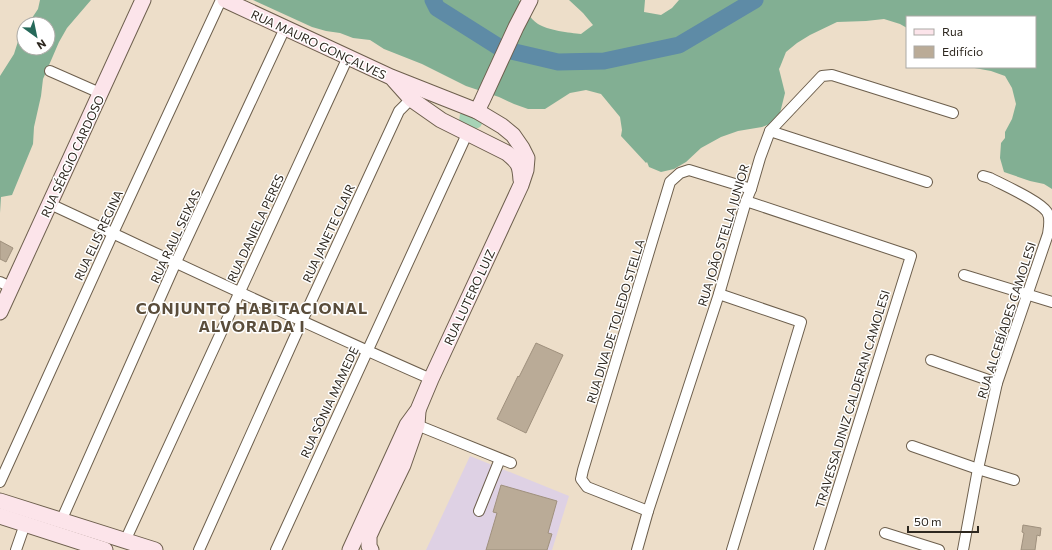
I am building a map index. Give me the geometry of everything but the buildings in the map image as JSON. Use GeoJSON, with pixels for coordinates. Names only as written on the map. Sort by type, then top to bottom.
{"type":"FeatureCollection","features":[{"type":"Feature","properties":{"kind":"street","name":"RUA SÉRGIO CARDOSO"},"geometry":{"type":"LineString","coordinates":[[0,312],[6,284],[50,204],[143,0]]}},
{"type":"Feature","properties":{"kind":"street","name":"RUA ELIS REGINA"},"geometry":{"type":"LineString","coordinates":[[0,482],[221,0]]}},
{"type":"Feature","properties":{"kind":"street","name":"RUA MAURO GONÇALVES"},"geometry":{"type":"LineString","coordinates":[[225,0],[392,77],[477,112]]}},
{"type":"Feature","properties":{"kind":"street"},"geometry":{"type":"LineString","coordinates":[[477,112],[530,0]]}},
{"type":"Feature","properties":{"kind":"street","name":"RUA RAUL SEIXAS"},"geometry":{"type":"LineString","coordinates":[[61,521],[176,262],[285,28]]}},
{"type":"Feature","properties":{"kind":"street","name":"RUA DANIELA PERES"},"geometry":{"type":"LineString","coordinates":[[125,541],[348,57]]}},
{"type":"Feature","properties":{"kind":"street"},"geometry":{"type":"LineString","coordinates":[[50,71],[100,94]]}},
{"type":"Feature","properties":{"kind":"street","name":"RUA JOÃO STELLA JUNIOR"},"geometry":{"type":"LineString","coordinates":[[637,550],[648,510],[719,294],[746,201],[770,132],[822,76],[832,75],[953,113]]}},
{"type":"Feature","properties":{"kind":"street"},"geometry":{"type":"LineString","coordinates":[[392,77],[411,99],[441,120],[507,153],[515,160],[520,168],[521,185]]}},
{"type":"Feature","properties":{"kind":"street","name":"RUA JANETE CLAIR"},"geometry":{"type":"LineString","coordinates":[[199,550],[302,321],[399,111],[411,99],[426,92]]}},
{"type":"Feature","properties":{"kind":"street"},"geometry":{"type":"LineString","coordinates":[[462,109],[477,112],[487,124],[485,130],[480,134],[466,133],[455,122],[456,115],[462,109]]}},
{"type":"Feature","properties":{"kind":"street","name":"RUA LUTERO LUIZ"},"geometry":{"type":"LineString","coordinates":[[350,550],[415,419],[431,379],[521,185],[526,170],[527,158],[513,135],[502,126],[477,112]]}},
{"type":"Feature","properties":{"kind":"street"},"geometry":{"type":"LineString","coordinates":[[770,132],[927,182]]}},
{"type":"Feature","properties":{"kind":"street","name":"RUA SÔNIA MAMEDE"},"geometry":{"type":"LineString","coordinates":[[276,550],[466,133]]}},
{"type":"Feature","properties":{"kind":"street","name":"RUA DIVA DE TOLEDO STELLA"},"geometry":{"type":"LineString","coordinates":[[648,510],[587,487],[582,479],[583,470],[670,182],[680,172],[689,170],[751,189]]}},
{"type":"Feature","properties":{"kind":"street","name":"RUA ALCEBÍADES CAMOLESI"},"geometry":{"type":"LineString","coordinates":[[963,550],[978,469],[997,383],[1048,234],[1050,223],[1047,213],[1040,204],[986,177]]}},
{"type":"Feature","properties":{"kind":"street","name":"TRAVESSA DINIZ CALDERAN CAMOLESI"},"geometry":{"type":"LineString","coordinates":[[746,201],[911,256],[819,550]]}},
{"type":"Feature","properties":{"kind":"street"},"geometry":{"type":"LineString","coordinates":[[50,204],[367,351],[431,379]]}},
{"type":"Feature","properties":{"kind":"street"},"geometry":{"type":"LineString","coordinates":[[964,275],[1052,302]]}},
{"type":"Feature","properties":{"kind":"street"},"geometry":{"type":"LineString","coordinates":[[719,294],[801,322],[732,550]]}},
{"type":"Feature","properties":{"kind":"street"},"geometry":{"type":"LineString","coordinates":[[931,360],[997,383]]}},
{"type":"Feature","properties":{"kind":"street"},"geometry":{"type":"LineString","coordinates":[[415,419],[510,463]]}},
{"type":"Feature","properties":{"kind":"street","name":"RUA LUTERO LUIZ"},"geometry":{"type":"LineString","coordinates":[[371,550],[369,546],[369,536],[403,465],[415,419]]}},
{"type":"Feature","properties":{"kind":"street"},"geometry":{"type":"LineString","coordinates":[[912,446],[1014,480]]}},
{"type":"Feature","properties":{"kind":"street"},"geometry":{"type":"LineString","coordinates":[[479,511],[500,459]]}},
{"type":"Feature","properties":{"kind":"street"},"geometry":{"type":"LineString","coordinates":[[0,502],[155,550]]}},
{"type":"Feature","properties":{"kind":"street"},"geometry":{"type":"LineString","coordinates":[[0,516],[105,550]]}},
{"type":"Feature","properties":{"kind":"street"},"geometry":{"type":"LineString","coordinates":[[16,550],[25,524]]}},
{"type":"Feature","properties":{"kind":"street"},"geometry":{"type":"LineString","coordinates":[[886,533],[939,550]]}},
{"type":"Feature","properties":{"kind":"shaded area"},"geometry":{"type":"Polygon","coordinates":[[[470,456],[569,496],[552,550],[426,550],[470,456]]]}},
{"type":"Feature","properties":{"kind":"green space"},"geometry":{"type":"Polygon","coordinates":[[[40,0],[91,0],[67,28],[56,49],[56,16],[33,16],[38,9],[40,0]]]}},
{"type":"Feature","properties":{"kind":"green space"},"geometry":{"type":"Polygon","coordinates":[[[253,0],[519,0],[525,10],[538,24],[553,30],[581,34],[593,25],[569,0],[645,0],[644,12],[661,15],[672,8],[679,0],[1052,0],[1052,189],[1044,184],[1004,172],[1000,158],[1001,143],[1005,138],[1005,132],[1012,119],[1016,104],[1012,88],[1005,76],[991,71],[974,68],[1036,68],[1036,16],[906,16],[906,27],[884,19],[837,22],[810,35],[786,52],[779,69],[785,93],[778,121],[762,127],[738,131],[721,137],[701,148],[686,162],[674,169],[661,172],[649,167],[647,162],[646,163],[621,136],[622,130],[620,117],[601,94],[586,90],[570,93],[545,109],[528,109],[466,86],[422,64],[384,49],[370,40],[353,38],[340,33],[312,27],[253,0]]]}},
{"type":"Feature","properties":{"kind":"green space"},"geometry":{"type":"Polygon","coordinates":[[[16,48],[16,56],[53,56],[43,79],[34,127],[33,144],[12,195],[1,197],[0,213],[0,76],[14,54],[16,48]]]}},
{"type":"Feature","properties":{"kind":"green space"},"geometry":{"type":"Polygon","coordinates":[[[463,113],[480,119],[482,124],[480,127],[474,130],[459,121],[460,114],[463,113]]]}},
{"type":"Feature","properties":{"kind":"waterway"},"geometry":{"type":"LineString","coordinates":[[433,0],[437,8],[502,49],[558,62],[604,61],[679,45],[755,0]]}},
{"type":"Feature","properties":{"kind":"district","name":"CONJUNTO HABITACIONAL ALVORADA I"},"geometry":{"type":"Point","coordinates":[252,316]}}]}
